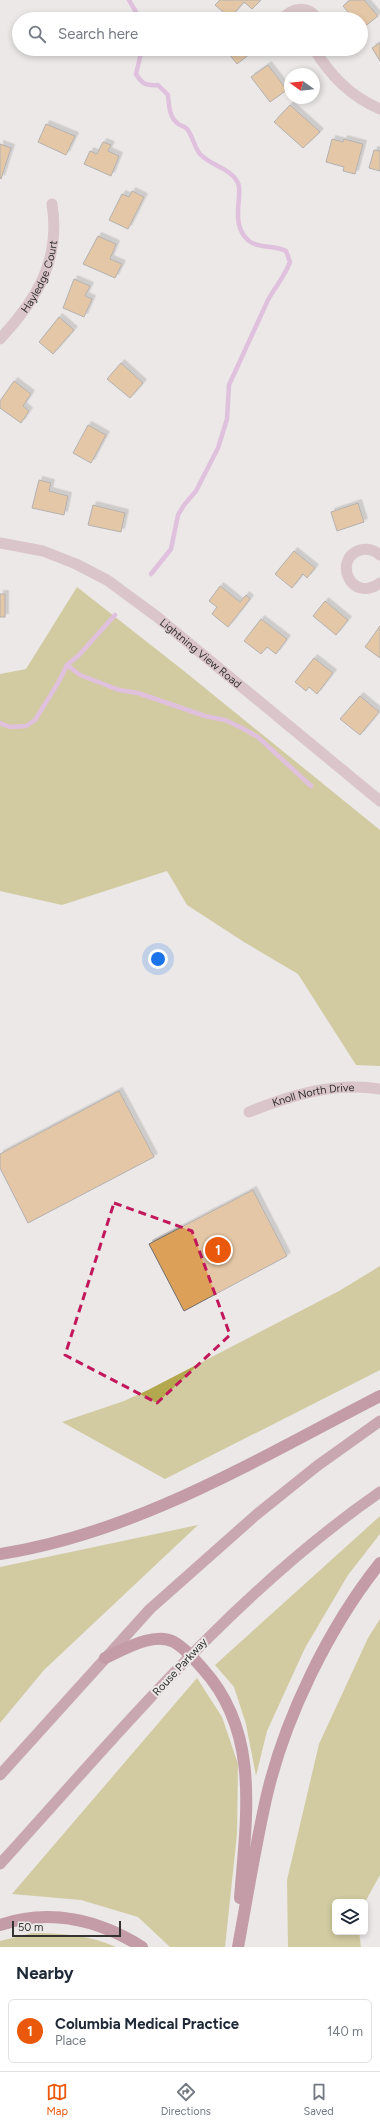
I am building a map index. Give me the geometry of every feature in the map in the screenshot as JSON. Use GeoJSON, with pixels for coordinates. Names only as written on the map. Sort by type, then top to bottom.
{"type":"FeatureCollection","features":[{"type":"Feature","properties":{"kind":"highway"},"geometry":{"type":"LineString","coordinates":[[0,1554],[94,1531],[164,1504],[215,1481],[380,1396]]}},
{"type":"Feature","properties":{"kind":"highway"},"geometry":{"type":"LineString","coordinates":[[238,1947],[267,1797],[282,1747],[300,1699],[324,1650],[351,1604],[380,1563]]}},
{"type":"Feature","properties":{"kind":"highway"},"geometry":{"type":"LineString","coordinates":[[105,1658],[137,1643],[151,1639],[173,1641],[190,1655],[212,1678],[229,1706],[240,1738],[245,1767],[246,1814],[238,1947]]}},
{"type":"Feature","properties":{"kind":"highway"},"geometry":{"type":"LineString","coordinates":[[0,1925],[32,1917],[79,1919],[100,1925],[123,1935],[142,1947]]}},
{"type":"Feature","properties":{"kind":"main road"},"geometry":{"type":"LineString","coordinates":[[0,1774],[150,1609],[256,1515],[317,1466],[380,1421]]}},
{"type":"Feature","properties":{"kind":"main road","name":"Rouse Parkway"},"geometry":{"type":"LineString","coordinates":[[0,1864],[190,1655],[242,1604],[353,1510],[380,1492]]}},
{"type":"Feature","properties":{"kind":"street"},"geometry":{"type":"LineString","coordinates":[[292,12],[298,9],[310,12]]}},
{"type":"Feature","properties":{"kind":"street"},"geometry":{"type":"LineString","coordinates":[[318,56],[328,71],[343,86],[358,98],[380,109]]}},
{"type":"Feature","properties":{"kind":"street","name":"Hayledge Court"},"geometry":{"type":"LineString","coordinates":[[0,339],[22,315],[44,276],[53,241],[55,224],[52,204]]}},
{"type":"Feature","properties":{"kind":"street","name":"Lightning View Road"},"geometry":{"type":"LineString","coordinates":[[0,543],[43,551],[76,564],[107,580],[156,616],[380,801]]}},
{"type":"Feature","properties":{"kind":"street"},"geometry":{"type":"LineString","coordinates":[[380,555],[368,549],[356,552],[351,555],[346,568],[350,581],[361,588],[368,589],[380,583]]}},
{"type":"Feature","properties":{"kind":"street","name":"Knoll North Drive"},"geometry":{"type":"LineString","coordinates":[[249,1112],[287,1097],[314,1091],[343,1087],[380,1089]]}},
{"type":"Feature","properties":{"kind":"highlighted area"},"geometry":{"type":"Polygon","coordinates":[[[114,1203],[192,1231],[230,1335],[157,1403],[65,1355],[114,1203]]]}},
{"type":"Feature","properties":{"kind":"shaded area"},"geometry":{"type":"Polygon","coordinates":[[[77,587],[184,671],[380,830],[380,1066],[356,1065],[298,974],[244,942],[187,905],[167,871],[62,905],[0,891],[0,674],[26,669],[77,587]]]}},
{"type":"Feature","properties":{"kind":"shaded area"},"geometry":{"type":"Polygon","coordinates":[[[380,1266],[380,1370],[165,1479],[62,1422],[124,1401],[148,1390],[339,1291],[380,1266]]]}},
{"type":"Feature","properties":{"kind":"shaded area"},"geometry":{"type":"Polygon","coordinates":[[[380,1516],[380,1534],[348,1575],[305,1648],[267,1731],[256,1776],[246,1724],[234,1687],[215,1665],[380,1516]]]}},
{"type":"Feature","properties":{"kind":"shaded area"},"geometry":{"type":"Polygon","coordinates":[[[198,1525],[44,1670],[0,1723],[0,1567],[198,1525]]]}},
{"type":"Feature","properties":{"kind":"shaded area"},"geometry":{"type":"Polygon","coordinates":[[[380,1619],[380,1875],[367,1899],[332,1899],[332,1935],[359,1935],[361,1947],[288,1947],[287,1880],[319,1744],[368,1638],[380,1619]]]}},
{"type":"Feature","properties":{"kind":"shaded area"},"geometry":{"type":"Polygon","coordinates":[[[197,1678],[222,1717],[238,1764],[237,1834],[225,1947],[170,1947],[138,1917],[81,1900],[12,1894],[197,1678]]]}},
{"type":"Feature","properties":{"kind":"shaded area"},"geometry":{"type":"Polygon","coordinates":[[[32,1933],[85,1937],[116,1947],[0,1947],[0,1941],[32,1933]]]}},
{"type":"Feature","properties":{"kind":"building"},"geometry":{"type":"Polygon","coordinates":[[[220,0],[260,0],[252,9],[244,2],[235,12],[223,12],[215,5],[220,0]]]}},
{"type":"Feature","properties":{"kind":"building"},"geometry":{"type":"Polygon","coordinates":[[[350,0],[364,0],[378,16],[368,24],[368,12],[348,12],[343,6],[350,0]]]}},
{"type":"Feature","properties":{"kind":"building"},"geometry":{"type":"Polygon","coordinates":[[[380,43],[380,61],[372,48],[380,43]]]}},
{"type":"Feature","properties":{"kind":"building"},"geometry":{"type":"Polygon","coordinates":[[[231,56],[247,56],[237,64],[231,56]]]}},
{"type":"Feature","properties":{"kind":"building"},"geometry":{"type":"Polygon","coordinates":[[[268,65],[284,86],[284,92],[270,102],[251,77],[268,65]]]}},
{"type":"Feature","properties":{"kind":"building"},"geometry":{"type":"Polygon","coordinates":[[[290,105],[320,132],[303,148],[274,122],[290,105]]]}},
{"type":"Feature","properties":{"kind":"building"},"geometry":{"type":"Polygon","coordinates":[[[46,124],[75,136],[66,155],[38,142],[46,124]]]}},
{"type":"Feature","properties":{"kind":"building"},"geometry":{"type":"Polygon","coordinates":[[[332,139],[343,142],[344,139],[363,144],[355,174],[343,171],[344,167],[326,162],[332,139]]]}},
{"type":"Feature","properties":{"kind":"building"},"geometry":{"type":"Polygon","coordinates":[[[103,142],[111,145],[108,151],[119,156],[111,176],[84,164],[90,151],[97,154],[103,142]]]}},
{"type":"Feature","properties":{"kind":"building"},"geometry":{"type":"Polygon","coordinates":[[[0,144],[11,148],[1,179],[0,178],[0,144]]]}},
{"type":"Feature","properties":{"kind":"building"},"geometry":{"type":"Polygon","coordinates":[[[374,150],[380,151],[380,171],[369,168],[374,150]]]}},
{"type":"Feature","properties":{"kind":"building"},"geometry":{"type":"Polygon","coordinates":[[[132,191],[144,197],[128,229],[109,220],[122,194],[129,197],[132,191]]]}},
{"type":"Feature","properties":{"kind":"building"},"geometry":{"type":"Polygon","coordinates":[[[98,236],[116,244],[110,259],[122,264],[115,278],[83,264],[98,236]]]}},
{"type":"Feature","properties":{"kind":"building"},"geometry":{"type":"Polygon","coordinates":[[[74,279],[90,286],[85,296],[92,299],[84,317],[63,308],[74,279]]]}},
{"type":"Feature","properties":{"kind":"building"},"geometry":{"type":"Polygon","coordinates":[[[59,317],[74,330],[53,354],[39,342],[59,317]]]}},
{"type":"Feature","properties":{"kind":"building"},"geometry":{"type":"Polygon","coordinates":[[[121,363],[143,383],[130,398],[107,379],[121,363]]]}},
{"type":"Feature","properties":{"kind":"building"},"geometry":{"type":"Polygon","coordinates":[[[14,381],[31,394],[23,406],[29,411],[21,423],[0,408],[0,401],[14,381]]]}},
{"type":"Feature","properties":{"kind":"building"},"geometry":{"type":"Polygon","coordinates":[[[88,425],[106,435],[91,463],[73,453],[88,425]]]}},
{"type":"Feature","properties":{"kind":"building"},"geometry":{"type":"Polygon","coordinates":[[[39,480],[51,483],[49,491],[68,496],[64,515],[32,508],[39,480]]]}},
{"type":"Feature","properties":{"kind":"building"},"geometry":{"type":"Polygon","coordinates":[[[358,503],[364,522],[337,531],[331,512],[358,503]]]}},
{"type":"Feature","properties":{"kind":"building"},"geometry":{"type":"Polygon","coordinates":[[[93,505],[125,513],[121,532],[88,525],[93,505]]]}},
{"type":"Feature","properties":{"kind":"building"},"geometry":{"type":"Polygon","coordinates":[[[294,551],[315,568],[307,578],[303,574],[292,588],[275,574],[294,551]]]}},
{"type":"Feature","properties":{"kind":"building"},"geometry":{"type":"Polygon","coordinates":[[[220,586],[240,602],[246,595],[250,599],[228,627],[212,614],[217,607],[209,601],[220,586]]]}},
{"type":"Feature","properties":{"kind":"building"},"geometry":{"type":"Polygon","coordinates":[[[0,594],[5,594],[5,617],[0,617],[0,594]]]}},
{"type":"Feature","properties":{"kind":"building"},"geometry":{"type":"Polygon","coordinates":[[[325,601],[348,620],[336,635],[313,616],[325,601]]]}},
{"type":"Feature","properties":{"kind":"building"},"geometry":{"type":"Polygon","coordinates":[[[261,619],[287,639],[276,654],[267,647],[261,654],[244,641],[261,619]]]}},
{"type":"Feature","properties":{"kind":"building"},"geometry":{"type":"Polygon","coordinates":[[[380,626],[380,658],[365,647],[380,626]]]}},
{"type":"Feature","properties":{"kind":"building"},"geometry":{"type":"Polygon","coordinates":[[[314,658],[333,673],[317,694],[309,687],[306,691],[295,682],[314,658]]]}},
{"type":"Feature","properties":{"kind":"building"},"geometry":{"type":"Polygon","coordinates":[[[360,696],[379,712],[360,735],[340,719],[360,696]]]}},
{"type":"Feature","properties":{"kind":"building"},"geometry":{"type":"Polygon","coordinates":[[[119,1091],[154,1157],[28,1223],[0,1168],[0,1154],[119,1091]]]}},
{"type":"Feature","properties":{"kind":"building"},"geometry":{"type":"Polygon","coordinates":[[[253,1190],[287,1256],[184,1311],[149,1244],[253,1190]]]}},
{"type":"Feature","properties":{"kind":"waterway"},"geometry":{"type":"LineString","coordinates":[[129,0],[136,12]]}},
{"type":"Feature","properties":{"kind":"waterway"},"geometry":{"type":"LineString","coordinates":[[140,56],[136,74],[138,77],[145,84],[158,85],[168,95],[172,117],[178,124],[187,129],[200,154],[226,170],[238,183],[239,223],[245,237],[254,244],[286,251],[290,262],[268,300],[229,385],[227,419],[218,448],[196,491],[178,515],[171,549],[151,574]]}},
{"type":"Feature","properties":{"kind":"waterway"},"geometry":{"type":"LineString","coordinates":[[0,723],[10,727],[26,726],[35,720],[58,683],[67,665],[79,655],[115,615]]}},
{"type":"Feature","properties":{"kind":"waterway"},"geometry":{"type":"LineString","coordinates":[[67,665],[80,675],[119,690],[138,693],[205,716],[225,720],[242,728],[258,737],[311,786]]}},
{"type":"Feature","properties":{"kind":"place","name":"Columbia Medical Practice"},"geometry":{"type":"Point","coordinates":[218,1250]}}]}
